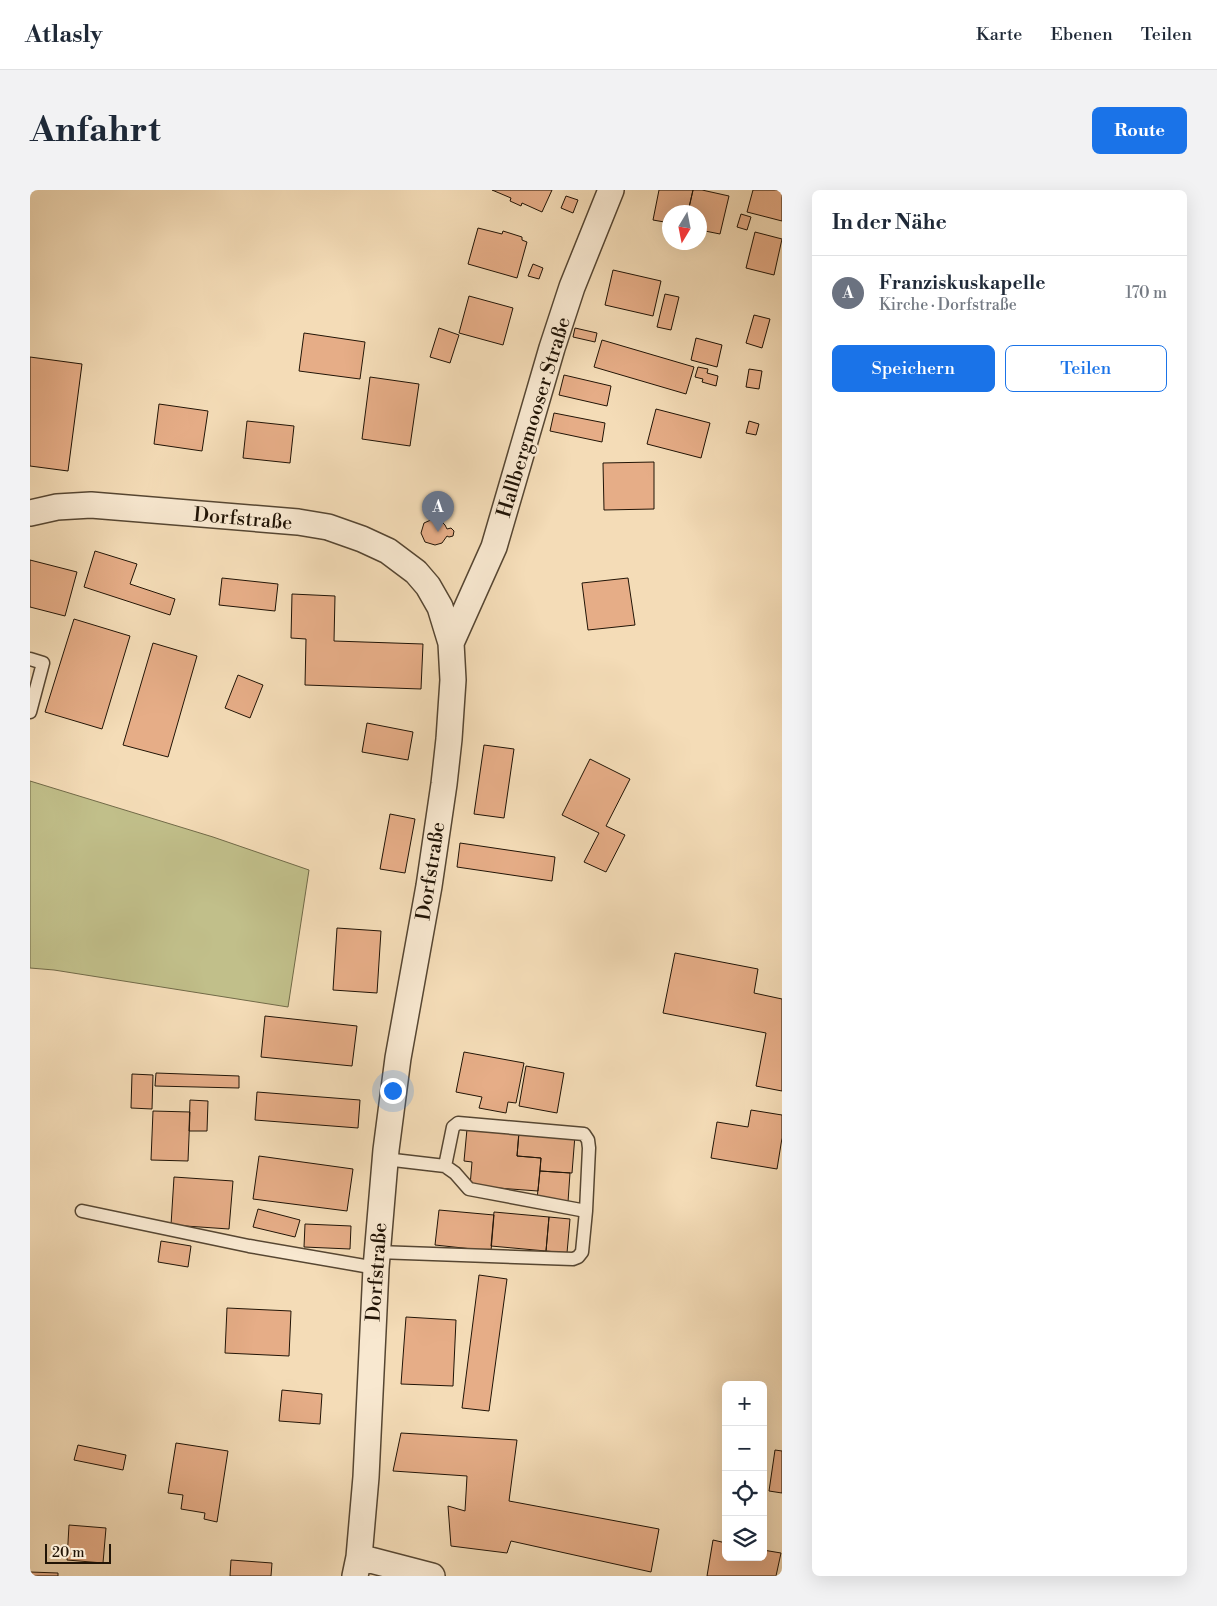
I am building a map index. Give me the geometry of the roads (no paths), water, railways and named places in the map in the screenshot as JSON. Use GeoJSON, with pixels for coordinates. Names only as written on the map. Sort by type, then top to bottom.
{"type":"FeatureCollection","features":[{"type":"Feature","properties":{"kind":"street","name":"Hallbergmooser Straße"},"geometry":{"type":"LineString","coordinates":[[451,643],[494,547],[552,348],[572,287],[611,190]]}},
{"type":"Feature","properties":{"kind":"street","name":"Dorfstraße"},"geometry":{"type":"LineString","coordinates":[[30,513],[57,507],[90,505],[298,522],[328,527],[388,551],[416,572],[428,586],[440,607],[451,643],[453,680],[450,739],[429,886],[398,1058],[385,1159],[376,1260],[366,1477],[357,1567]]}},
{"type":"Feature","properties":{"kind":"street"},"geometry":{"type":"LineString","coordinates":[[357,1567],[432,1576]]}},
{"type":"Feature","properties":{"kind":"lane"},"geometry":{"type":"LineString","coordinates":[[30,659],[43,663],[30,712]]}},
{"type":"Feature","properties":{"kind":"lane"},"geometry":{"type":"LineString","coordinates":[[82,1211],[249,1246],[376,1260],[573,1259],[582,1252],[589,1148],[588,1140],[584,1134],[458,1123],[453,1127],[445,1166]]}},
{"type":"Feature","properties":{"kind":"lane"},"geometry":{"type":"LineString","coordinates":[[385,1159],[445,1166],[455,1173],[469,1189],[586,1211]]}},
{"type":"Feature","properties":{"kind":"place","name":"Franziskuskapelle"},"geometry":{"type":"Point","coordinates":[438,532]}}]}
